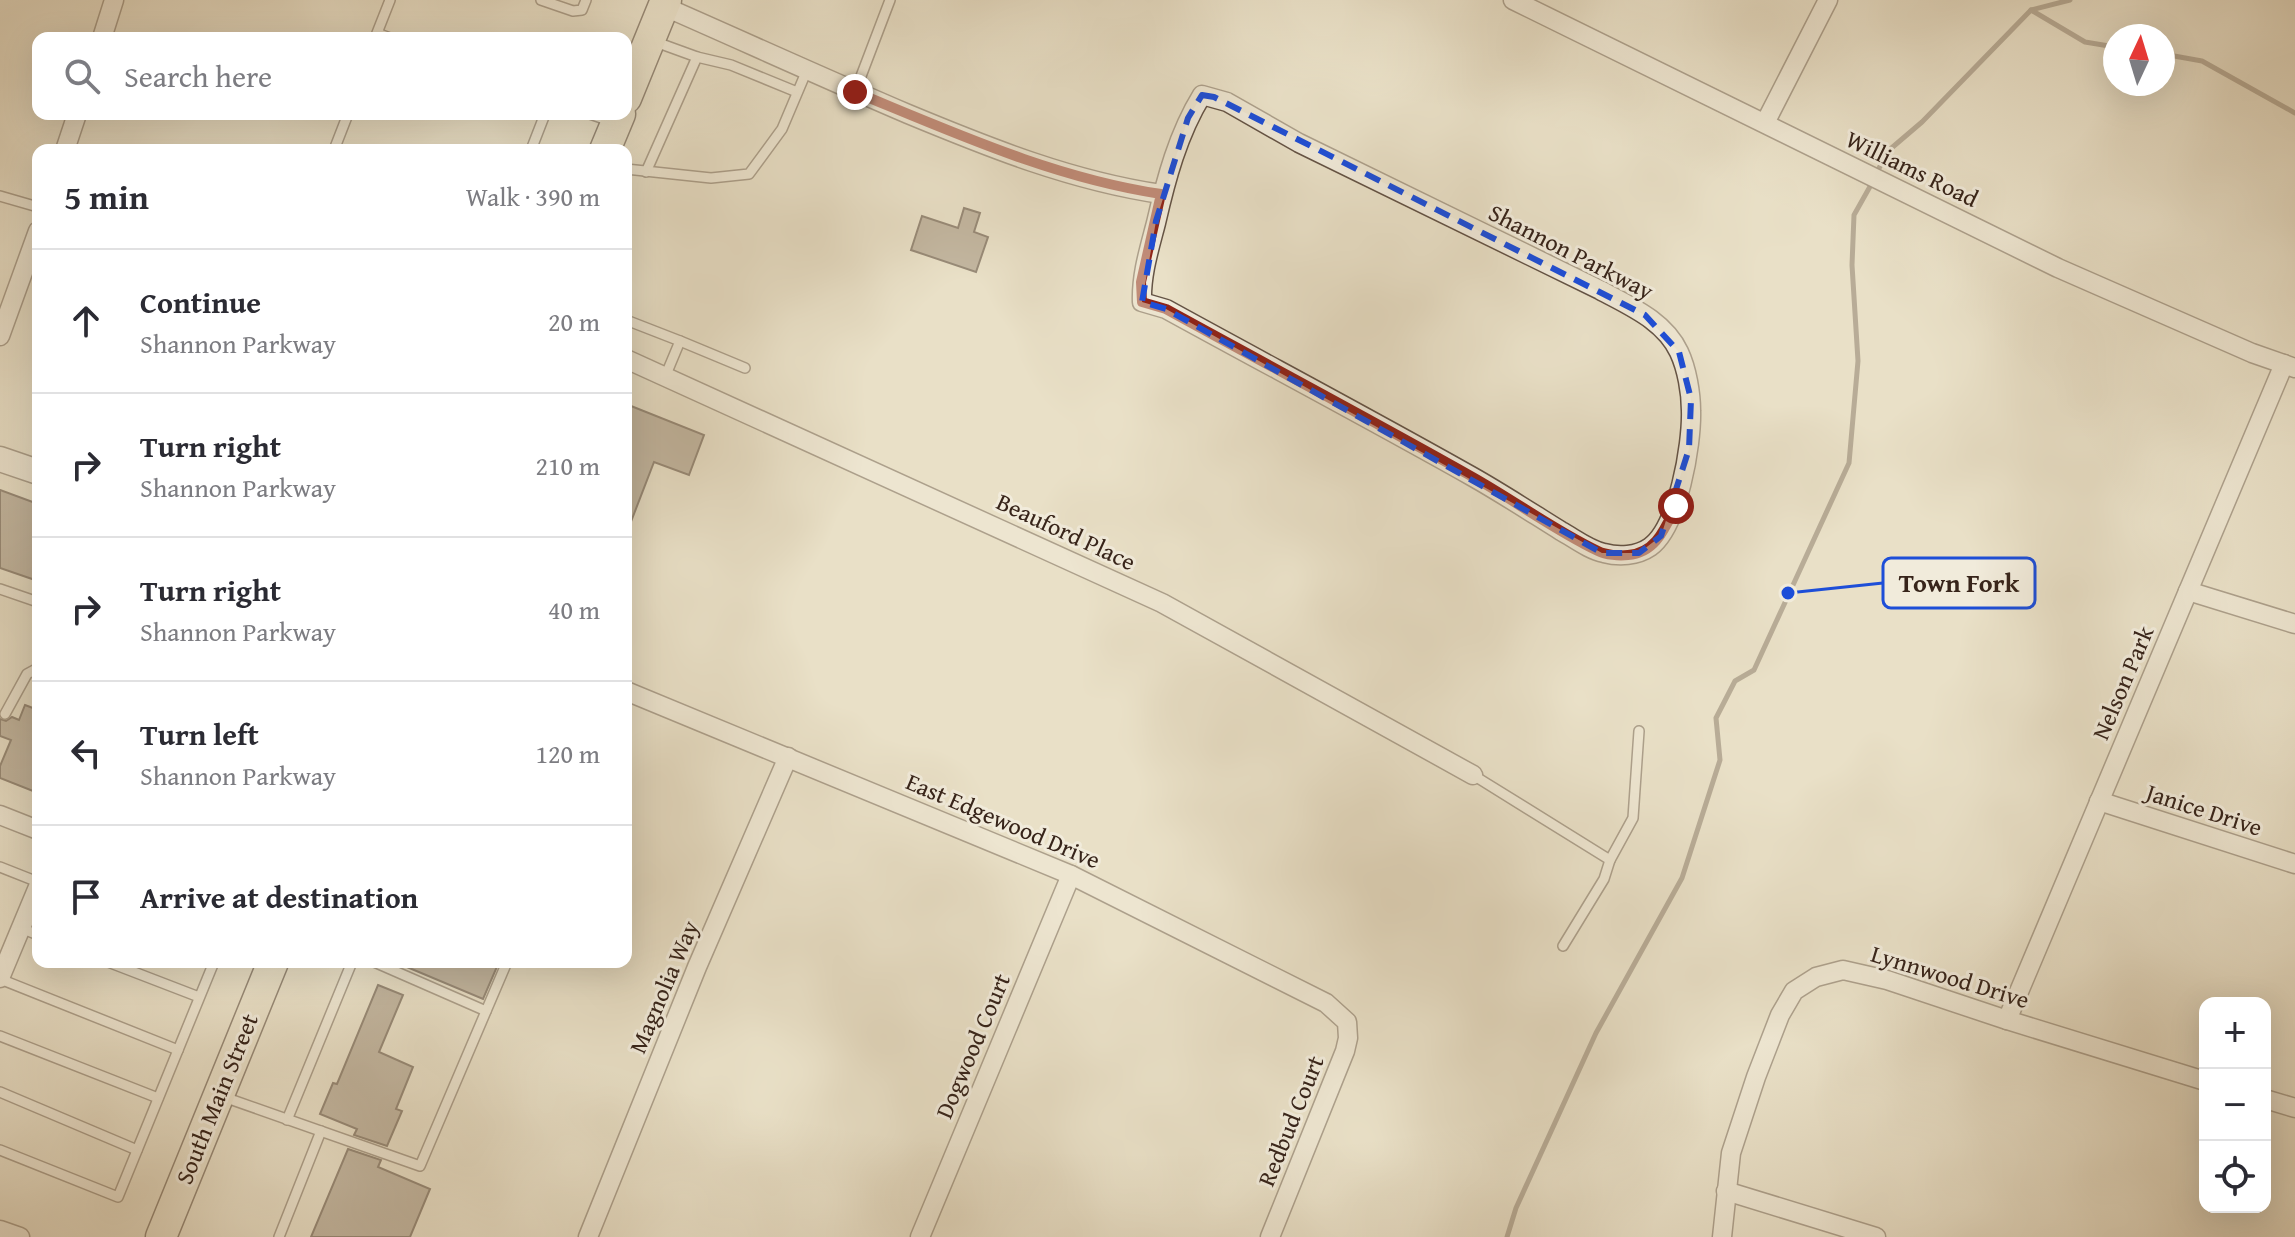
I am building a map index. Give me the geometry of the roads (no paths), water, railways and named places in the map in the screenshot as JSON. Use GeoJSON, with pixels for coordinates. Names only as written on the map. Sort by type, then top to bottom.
{"type":"FeatureCollection","features":[{"type":"Feature","properties":{"kind":"main road"},"geometry":{"type":"LineString","coordinates":[[632,76],[664,3]]}},
{"type":"Feature","properties":{"kind":"main road","name":"South Main Street"},"geometry":{"type":"LineString","coordinates":[[161,1237],[271,968]]}},
{"type":"Feature","properties":{"kind":"street"},"geometry":{"type":"LineString","coordinates":[[104,32],[114,0]]}},
{"type":"Feature","properties":{"kind":"street","name":"Williams Road"},"geometry":{"type":"LineString","coordinates":[[1513,0],[2058,268],[2252,353],[2290,366]]}},
{"type":"Feature","properties":{"kind":"street"},"geometry":{"type":"LineString","coordinates":[[1765,123],[1828,0]]}},
{"type":"Feature","properties":{"kind":"street"},"geometry":{"type":"LineString","coordinates":[[664,3],[855,92],[1028,162],[1109,185],[1161,194]]}},
{"type":"Feature","properties":{"kind":"street","name":"Shannon Parkway"},"geometry":{"type":"LineString","coordinates":[[1202,95],[1214,97],[1299,143],[1645,315],[1661,326],[1679,352],[1691,399],[1689,449],[1676,506],[1661,536],[1639,553],[1627,556],[1602,553],[1475,478],[1192,323],[1166,309],[1142,302],[1141,282],[1161,194],[1188,118],[1202,95]]}},
{"type":"Feature","properties":{"kind":"street"},"geometry":{"type":"LineString","coordinates":[[67,144],[75,120]]}},
{"type":"Feature","properties":{"kind":"street"},"geometry":{"type":"LineString","coordinates":[[0,336],[32,248]]}},
{"type":"Feature","properties":{"kind":"street","name":"Beauford Place"},"geometry":{"type":"LineString","coordinates":[[632,362],[1162,603],[1473,775]]}},
{"type":"Feature","properties":{"kind":"street","name":"Nelson Park"},"geometry":{"type":"LineString","coordinates":[[2007,1020],[2188,591],[2290,366]]}},
{"type":"Feature","properties":{"kind":"street"},"geometry":{"type":"LineString","coordinates":[[0,459],[32,470]]}},
{"type":"Feature","properties":{"kind":"street"},"geometry":{"type":"LineString","coordinates":[[2188,591],[2295,624]]}},
{"type":"Feature","properties":{"kind":"street","name":"East Edgewood Drive"},"geometry":{"type":"LineString","coordinates":[[632,693],[1071,875],[1313,996],[1347,1022]]}},
{"type":"Feature","properties":{"kind":"street","name":"Magnolia Way"},"geometry":{"type":"LineString","coordinates":[[588,1237],[697,967],[788,757]]}},
{"type":"Feature","properties":{"kind":"street","name":"Janice Drive"},"geometry":{"type":"LineString","coordinates":[[2099,801],[2295,864]]}},
{"type":"Feature","properties":{"kind":"street"},"geometry":{"type":"LineString","coordinates":[[0,815],[32,828]]}},
{"type":"Feature","properties":{"kind":"street","name":"Dogwood Court"},"geometry":{"type":"LineString","coordinates":[[920,1237],[1071,875]]}},
{"type":"Feature","properties":{"kind":"street"},"geometry":{"type":"LineString","coordinates":[[0,978],[29,932]]}},
{"type":"Feature","properties":{"kind":"street","name":"Lynnwood Drive"},"geometry":{"type":"LineString","coordinates":[[1722,1237],[1734,1138],[1780,1015],[1794,991],[1816,977],[1843,970],[1887,980],[2199,1079]]}},
{"type":"Feature","properties":{"kind":"street","name":"Redbud Court"},"geometry":{"type":"LineString","coordinates":[[1270,1237],[1345,1051],[1347,1022]]}},
{"type":"Feature","properties":{"kind":"street"},"geometry":{"type":"LineString","coordinates":[[2271,1101],[2295,1108]]}},
{"type":"Feature","properties":{"kind":"street"},"geometry":{"type":"LineString","coordinates":[[1726,1191],[1876,1237]]}},
{"type":"Feature","properties":{"kind":"street"},"geometry":{"type":"LineString","coordinates":[[0,1230],[20,1237]]}},
{"type":"Feature","properties":{"kind":"lane"},"geometry":{"type":"LineString","coordinates":[[378,32],[390,0]]}},
{"type":"Feature","properties":{"kind":"lane"},"geometry":{"type":"LineString","coordinates":[[541,0],[573,11],[582,10],[586,0]]}},
{"type":"Feature","properties":{"kind":"lane"},"geometry":{"type":"LineString","coordinates":[[855,92],[890,0]]}},
{"type":"Feature","properties":{"kind":"lane"},"geometry":{"type":"LineString","coordinates":[[650,39],[697,57],[731,65],[797,92]]}},
{"type":"Feature","properties":{"kind":"lane"},"geometry":{"type":"LineString","coordinates":[[646,172],[697,57]]}},
{"type":"Feature","properties":{"kind":"lane"},"geometry":{"type":"LineString","coordinates":[[632,170],[711,178],[749,174],[782,129],[807,70]]}},
{"type":"Feature","properties":{"kind":"lane"},"geometry":{"type":"LineString","coordinates":[[339,144],[346,120]]}},
{"type":"Feature","properties":{"kind":"lane"},"geometry":{"type":"LineString","coordinates":[[533,144],[543,120]]}},
{"type":"Feature","properties":{"kind":"lane"},"geometry":{"type":"LineString","coordinates":[[0,196],[32,205]]}},
{"type":"Feature","properties":{"kind":"lane"},"geometry":{"type":"LineString","coordinates":[[632,322],[745,368]]}},
{"type":"Feature","properties":{"kind":"lane"},"geometry":{"type":"LineString","coordinates":[[665,377],[680,341]]}},
{"type":"Feature","properties":{"kind":"lane"},"geometry":{"type":"LineString","coordinates":[[0,589],[32,600]]}},
{"type":"Feature","properties":{"kind":"lane"},"geometry":{"type":"LineString","coordinates":[[5,714],[11,699],[32,671]]}},
{"type":"Feature","properties":{"kind":"lane"},"geometry":{"type":"LineString","coordinates":[[1563,946],[1604,879],[1610,860],[1633,818],[1639,731]]}},
{"type":"Feature","properties":{"kind":"lane"},"geometry":{"type":"LineString","coordinates":[[1473,775],[1610,860]]}},
{"type":"Feature","properties":{"kind":"lane"},"geometry":{"type":"LineString","coordinates":[[0,867],[32,882]]}},
{"type":"Feature","properties":{"kind":"lane"},"geometry":{"type":"LineString","coordinates":[[124,968],[199,997]]}},
{"type":"Feature","properties":{"kind":"lane"},"geometry":{"type":"LineString","coordinates":[[0,1150],[118,1197],[211,968]]}},
{"type":"Feature","properties":{"kind":"lane"},"geometry":{"type":"LineString","coordinates":[[287,1120],[350,968]]}},
{"type":"Feature","properties":{"kind":"lane"},"geometry":{"type":"LineString","coordinates":[[388,968],[486,1011]]}},
{"type":"Feature","properties":{"kind":"lane"},"geometry":{"type":"LineString","coordinates":[[219,1096],[420,1166],[504,968]]}},
{"type":"Feature","properties":{"kind":"lane"},"geometry":{"type":"LineString","coordinates":[[0,978],[178,1050]]}},
{"type":"Feature","properties":{"kind":"lane"},"geometry":{"type":"LineString","coordinates":[[0,1036],[158,1098]]}},
{"type":"Feature","properties":{"kind":"lane"},"geometry":{"type":"LineString","coordinates":[[0,1092],[137,1150]]}},
{"type":"Feature","properties":{"kind":"lane"},"geometry":{"type":"LineString","coordinates":[[279,1237],[321,1131]]}},
{"type":"Feature","properties":{"kind":"waterway"},"geometry":{"type":"LineString","coordinates":[[1876,174],[1888,151],[1922,122],[2031,10],[2070,0]]}},
{"type":"Feature","properties":{"kind":"waterway"},"geometry":{"type":"LineString","coordinates":[[2031,10],[2085,42],[2103,45]]}},
{"type":"Feature","properties":{"kind":"waterway"},"geometry":{"type":"LineString","coordinates":[[2175,56],[2202,61],[2295,113]]}},
{"type":"Feature","properties":{"kind":"waterway"},"geometry":{"type":"LineString","coordinates":[[1507,1237],[1516,1208],[1596,1033],[1682,878],[1720,760],[1716,718],[1735,681],[1754,670],[1849,463],[1858,361],[1852,265],[1854,215],[1872,183]]}},
{"type":"Feature","properties":{"kind":"place","name":"Town Fork"},"geometry":{"type":"Point","coordinates":[1788,593]}}]}
